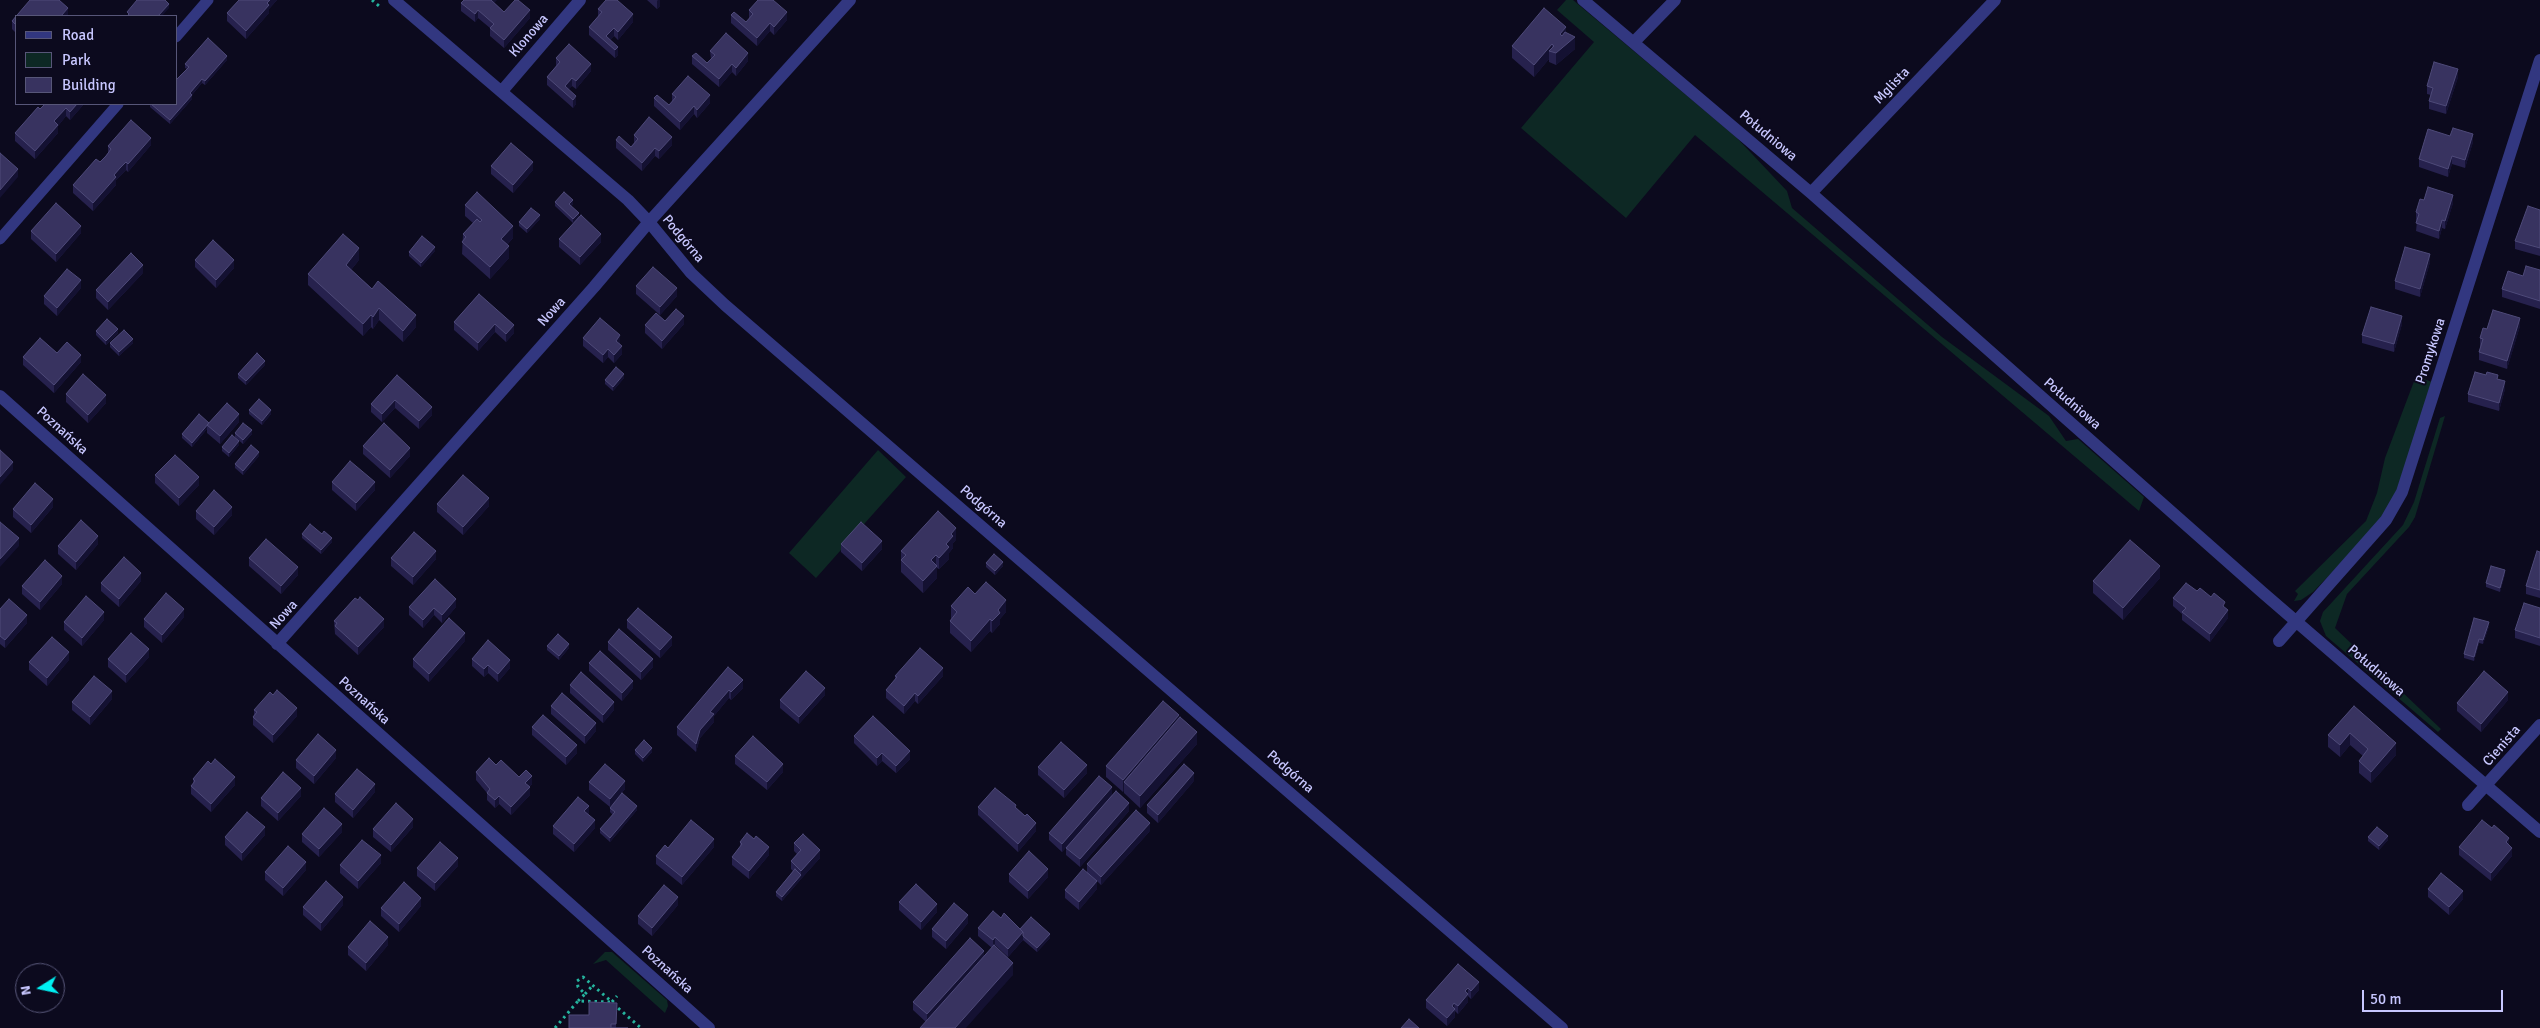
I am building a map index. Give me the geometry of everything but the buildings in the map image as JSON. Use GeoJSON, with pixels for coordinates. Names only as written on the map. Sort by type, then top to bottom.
{"type":"FeatureCollection","features":[{"type":"Feature","properties":{"kind":"street","name":"Podgórna"},"geometry":{"type":"LineString","coordinates":[[394,0],[628,200],[649,222],[690,273],[725,305],[1562,1028]]}},
{"type":"Feature","properties":{"kind":"street","name":"Klonowa"},"geometry":{"type":"LineString","coordinates":[[502,91],[580,0]]}},
{"type":"Feature","properties":{"kind":"street","name":"Nowa"},"geometry":{"type":"LineString","coordinates":[[277,644],[594,288],[649,222],[850,0]]}},
{"type":"Feature","properties":{"kind":"street","name":"Południowa"},"geometry":{"type":"LineString","coordinates":[[1583,0],[1811,193],[2540,832]]}},
{"type":"Feature","properties":{"kind":"street"},"geometry":{"type":"LineString","coordinates":[[1634,42],[1675,0]]}},
{"type":"Feature","properties":{"kind":"street","name":"Mglista"},"geometry":{"type":"LineString","coordinates":[[1811,193],[1995,0]]}},
{"type":"Feature","properties":{"kind":"street","name":"Promykowa"},"geometry":{"type":"LineString","coordinates":[[2279,641],[2386,520],[2402,492],[2540,60]]}},
{"type":"Feature","properties":{"kind":"street","name":"Poznańska"},"geometry":{"type":"LineString","coordinates":[[0,396],[709,1028]]}},
{"type":"Feature","properties":{"kind":"street","name":"Cienista"},"geometry":{"type":"LineString","coordinates":[[2468,805],[2540,725]]}},
{"type":"Feature","properties":{"kind":"lane"},"geometry":{"type":"LineString","coordinates":[[178,35],[208,0]]}},
{"type":"Feature","properties":{"kind":"lane"},"geometry":{"type":"LineString","coordinates":[[0,239],[117,105]]}},
{"type":"Feature","properties":{"kind":"path"},"geometry":{"type":"LineString","coordinates":[[585,994],[577,986],[579,978],[585,977],[641,1028]]}},
{"type":"Feature","properties":{"kind":"path"},"geometry":{"type":"LineString","coordinates":[[554,1028],[593,985]]}},
{"type":"Feature","properties":{"kind":"path"},"geometry":{"type":"LineString","coordinates":[[612,1002],[617,996]]}},
{"type":"Feature","properties":{"kind":"path"},"geometry":{"type":"LineString","coordinates":[[578,1001],[612,1002]]}},
{"type":"Feature","properties":{"kind":"green space"},"geometry":{"type":"Polygon","coordinates":[[[1566,0],[1573,0],[1736,137],[1787,191],[1792,208],[1942,337],[2049,416],[2066,441],[2078,439],[2144,497],[2139,511],[1695,135],[1626,218],[1521,128],[1594,42],[1557,10],[1566,0]]]}},
{"type":"Feature","properties":{"kind":"green space"},"geometry":{"type":"Polygon","coordinates":[[[2416,376],[2432,382],[2397,495],[2375,528],[2313,592],[2301,600],[2294,601],[2298,594],[2295,591],[2366,521],[2377,493],[2385,458],[2416,376]]]}},
{"type":"Feature","properties":{"kind":"green space"},"geometry":{"type":"Polygon","coordinates":[[[2445,416],[2415,517],[2409,527],[2347,594],[2335,628],[2441,729],[2438,732],[2326,636],[2320,621],[2323,612],[2403,525],[2414,502],[2440,418],[2445,416]]]}},
{"type":"Feature","properties":{"kind":"green space"},"geometry":{"type":"Polygon","coordinates":[[[878,450],[906,477],[816,578],[789,553],[878,450]]]}},
{"type":"Feature","properties":{"kind":"green space"},"geometry":{"type":"Polygon","coordinates":[[[605,952],[612,952],[667,1000],[668,1006],[665,1013],[606,960],[593,964],[605,952]]]}}]}
